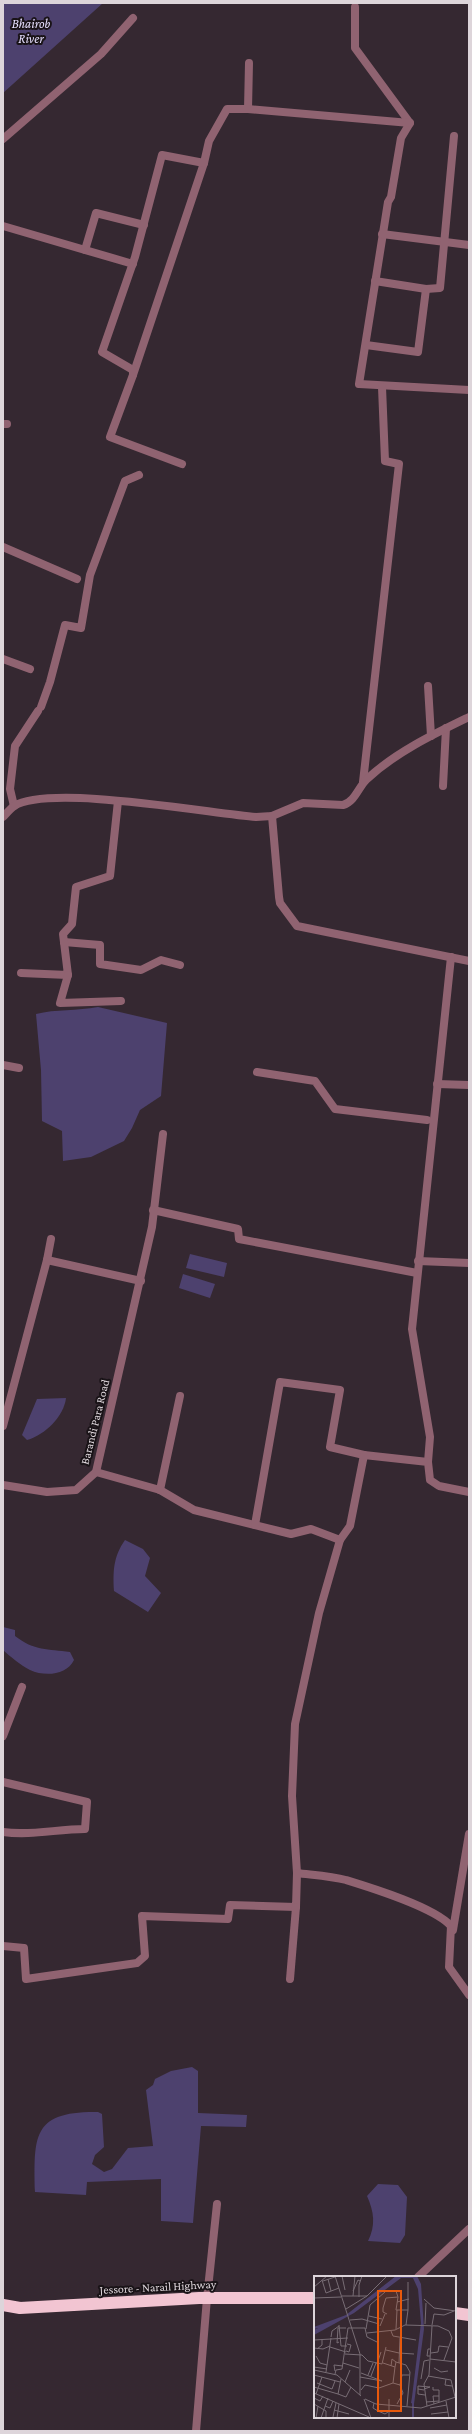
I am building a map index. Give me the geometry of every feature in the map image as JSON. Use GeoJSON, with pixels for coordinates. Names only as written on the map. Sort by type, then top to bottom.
{"type":"FeatureCollection","features":[{"type":"Feature","properties":{"kind":"highway","name":"Jessore - Narail Highway"},"geometry":{"type":"LineString","coordinates":[[3,2305],[20,2308],[206,2298],[314,2298]]}},
{"type":"Feature","properties":{"kind":"highway"},"geometry":{"type":"LineString","coordinates":[[456,2313],[469,2315]]}},
{"type":"Feature","properties":{"kind":"street"},"geometry":{"type":"LineString","coordinates":[[355,7],[355,48],[410,123]]}},
{"type":"Feature","properties":{"kind":"street"},"geometry":{"type":"LineString","coordinates":[[3,139],[101,54],[133,18]]}},
{"type":"Feature","properties":{"kind":"street"},"geometry":{"type":"LineString","coordinates":[[248,109],[249,63]]}},
{"type":"Feature","properties":{"kind":"street"},"geometry":{"type":"LineString","coordinates":[[182,464],[110,437],[133,375],[204,163],[209,141],[227,109],[248,109],[410,123]]}},
{"type":"Feature","properties":{"kind":"street"},"geometry":{"type":"LineString","coordinates":[[410,123],[401,138],[382,234],[359,384],[382,387],[469,390]]}},
{"type":"Feature","properties":{"kind":"street"},"geometry":{"type":"LineString","coordinates":[[375,281],[426,289],[440,288],[454,136]]}},
{"type":"Feature","properties":{"kind":"street"},"geometry":{"type":"LineString","coordinates":[[133,375],[131,368],[102,352],[133,264],[163,154],[204,163]]}},
{"type":"Feature","properties":{"kind":"street"},"geometry":{"type":"LineString","coordinates":[[85,250],[96,213],[144,225]]}},
{"type":"Feature","properties":{"kind":"street"},"geometry":{"type":"LineString","coordinates":[[3,226],[133,264]]}},
{"type":"Feature","properties":{"kind":"street"},"geometry":{"type":"LineString","coordinates":[[382,234],[469,245]]}},
{"type":"Feature","properties":{"kind":"street"},"geometry":{"type":"LineString","coordinates":[[366,345],[418,352],[426,289]]}},
{"type":"Feature","properties":{"kind":"street"},"geometry":{"type":"LineString","coordinates":[[364,782],[399,464],[385,461],[382,387]]}},
{"type":"Feature","properties":{"kind":"street"},"geometry":{"type":"LineString","coordinates":[[14,806],[10,788],[15,746],[40,709],[50,682],[65,625],[81,628],[90,575],[125,481],[139,475]]}},
{"type":"Feature","properties":{"kind":"street"},"geometry":{"type":"LineString","coordinates":[[3,547],[77,579]]}},
{"type":"Feature","properties":{"kind":"street"},"geometry":{"type":"LineString","coordinates":[[3,659],[30,669]]}},
{"type":"Feature","properties":{"kind":"street"},"geometry":{"type":"LineString","coordinates":[[428,686],[431,736]]}},
{"type":"Feature","properties":{"kind":"street"},"geometry":{"type":"LineString","coordinates":[[3,817],[14,806],[43,799],[118,801],[225,814],[272,816],[303,803],[346,805],[364,782],[379,769],[431,736],[469,717]]}},
{"type":"Feature","properties":{"kind":"street"},"geometry":{"type":"LineString","coordinates":[[443,786],[446,728]]}},
{"type":"Feature","properties":{"kind":"street"},"geometry":{"type":"LineString","coordinates":[[118,801],[110,876],[76,887],[72,924],[63,934],[68,975],[60,1003],[121,1001]]}},
{"type":"Feature","properties":{"kind":"street"},"geometry":{"type":"LineString","coordinates":[[272,816],[280,903],[297,926],[364,941],[427,951],[469,961]]}},
{"type":"Feature","properties":{"kind":"street"},"geometry":{"type":"LineString","coordinates":[[64,942],[100,945],[100,964],[141,970],[161,960],[180,965]]}},
{"type":"Feature","properties":{"kind":"street"},"geometry":{"type":"LineString","coordinates":[[451,957],[412,1329],[430,1437],[428,1462],[430,1480],[439,1486],[469,1492]]}},
{"type":"Feature","properties":{"kind":"street"},"geometry":{"type":"LineString","coordinates":[[21,973],[68,975]]}},
{"type":"Feature","properties":{"kind":"street"},"geometry":{"type":"LineString","coordinates":[[3,1065],[20,1068]]}},
{"type":"Feature","properties":{"kind":"street"},"geometry":{"type":"LineString","coordinates":[[257,1072],[315,1081],[335,1109],[427,1120]]}},
{"type":"Feature","properties":{"kind":"street"},"geometry":{"type":"LineString","coordinates":[[437,1084],[469,1085]]}},
{"type":"Feature","properties":{"kind":"street","name":"Barandi Para Road"},"geometry":{"type":"LineString","coordinates":[[3,1485],[47,1492],[76,1490],[96,1472],[141,1281],[152,1227],[164,1134]]}},
{"type":"Feature","properties":{"kind":"street"},"geometry":{"type":"LineString","coordinates":[[153,1210],[238,1229],[239,1238],[417,1273]]}},
{"type":"Feature","properties":{"kind":"street"},"geometry":{"type":"LineString","coordinates":[[3,1426],[47,1260],[51,1239]]}},
{"type":"Feature","properties":{"kind":"street"},"geometry":{"type":"LineString","coordinates":[[47,1260],[141,1281]]}},
{"type":"Feature","properties":{"kind":"street"},"geometry":{"type":"LineString","coordinates":[[418,1261],[469,1263]]}},
{"type":"Feature","properties":{"kind":"street"},"geometry":{"type":"LineString","coordinates":[[255,1525],[280,1382],[340,1390],[330,1447],[364,1454],[428,1462]]}},
{"type":"Feature","properties":{"kind":"street"},"geometry":{"type":"LineString","coordinates":[[160,1490],[180,1396]]}},
{"type":"Feature","properties":{"kind":"street"},"geometry":{"type":"LineString","coordinates":[[290,1979],[296,1907],[297,1873],[292,1796],[295,1724],[319,1613],[340,1540],[350,1526],[364,1454]]}},
{"type":"Feature","properties":{"kind":"street"},"geometry":{"type":"LineString","coordinates":[[96,1472],[160,1490],[194,1510],[291,1534],[311,1529],[340,1540]]}},
{"type":"Feature","properties":{"kind":"street"},"geometry":{"type":"LineString","coordinates":[[3,1736],[22,1687]]}},
{"type":"Feature","properties":{"kind":"street"},"geometry":{"type":"LineString","coordinates":[[3,1782],[87,1802],[87,1825],[85,1829],[66,1829],[44,1833],[3,1832]]}},
{"type":"Feature","properties":{"kind":"street"},"geometry":{"type":"LineString","coordinates":[[469,1834],[466,1867],[452,1935],[449,1967],[469,1996]]}},
{"type":"Feature","properties":{"kind":"street"},"geometry":{"type":"LineString","coordinates":[[297,1873],[346,1880],[419,1907],[445,1919],[451,1926],[452,1935]]}},
{"type":"Feature","properties":{"kind":"street"},"geometry":{"type":"LineString","coordinates":[[3,1946],[24,1948],[26,1979],[137,1963],[145,1956],[142,1916],[228,1919],[230,1905],[296,1907]]}},
{"type":"Feature","properties":{"kind":"street"},"geometry":{"type":"LineString","coordinates":[[196,2431],[206,2298],[217,2204]]}},
{"type":"Feature","properties":{"kind":"street"},"geometry":{"type":"LineString","coordinates":[[419,2276],[469,2229]]}},
{"type":"Feature","properties":{"kind":"water","name":"Bhairob River"},"geometry":{"type":"Polygon","coordinates":[[[3,3],[103,3],[3,93],[3,3]]]}},
{"type":"Feature","properties":{"kind":"water"},"geometry":{"type":"Polygon","coordinates":[[[98,1007],[167,1023],[161,1096],[140,1110],[124,1141],[91,1157],[63,1161],[62,1131],[42,1121],[41,1070],[36,1014],[51,1011],[98,1007]]]}},
{"type":"Feature","properties":{"kind":"water"},"geometry":{"type":"Polygon","coordinates":[[[190,1254],[227,1263],[224,1277],[186,1268],[190,1254]]]}},
{"type":"Feature","properties":{"kind":"water"},"geometry":{"type":"Polygon","coordinates":[[[183,1274],[215,1284],[210,1298],[179,1288],[183,1274]]]}},
{"type":"Feature","properties":{"kind":"water"},"geometry":{"type":"Polygon","coordinates":[[[66,1398],[58,1418],[47,1429],[27,1440],[22,1435],[37,1399],[66,1398]]]}},
{"type":"Feature","properties":{"kind":"water"},"geometry":{"type":"Polygon","coordinates":[[[125,1540],[143,1549],[150,1558],[145,1576],[161,1593],[148,1612],[114,1591],[116,1559],[125,1540]]]}},
{"type":"Feature","properties":{"kind":"water"},"geometry":{"type":"Polygon","coordinates":[[[3,1627],[15,1630],[15,1636],[35,1647],[70,1652],[74,1660],[71,1665],[61,1672],[42,1674],[30,1670],[3,1650],[3,1627]]]}},
{"type":"Feature","properties":{"kind":"water"},"geometry":{"type":"Polygon","coordinates":[[[192,2067],[198,2071],[198,2113],[247,2115],[246,2127],[201,2126],[193,2223],[161,2221],[161,2179],[87,2182],[86,2195],[35,2192],[35,2156],[37,2142],[41,2131],[49,2122],[60,2116],[76,2113],[98,2112],[102,2114],[104,2147],[95,2155],[92,2164],[104,2172],[112,2169],[128,2148],[153,2146],[146,2090],[153,2085],[155,2079],[171,2071],[192,2067]]]}},
{"type":"Feature","properties":{"kind":"water"},"geometry":{"type":"Polygon","coordinates":[[[378,2184],[398,2185],[407,2197],[405,2235],[400,2243],[368,2241],[373,2224],[373,2213],[367,2196],[378,2184]]]}}]}
